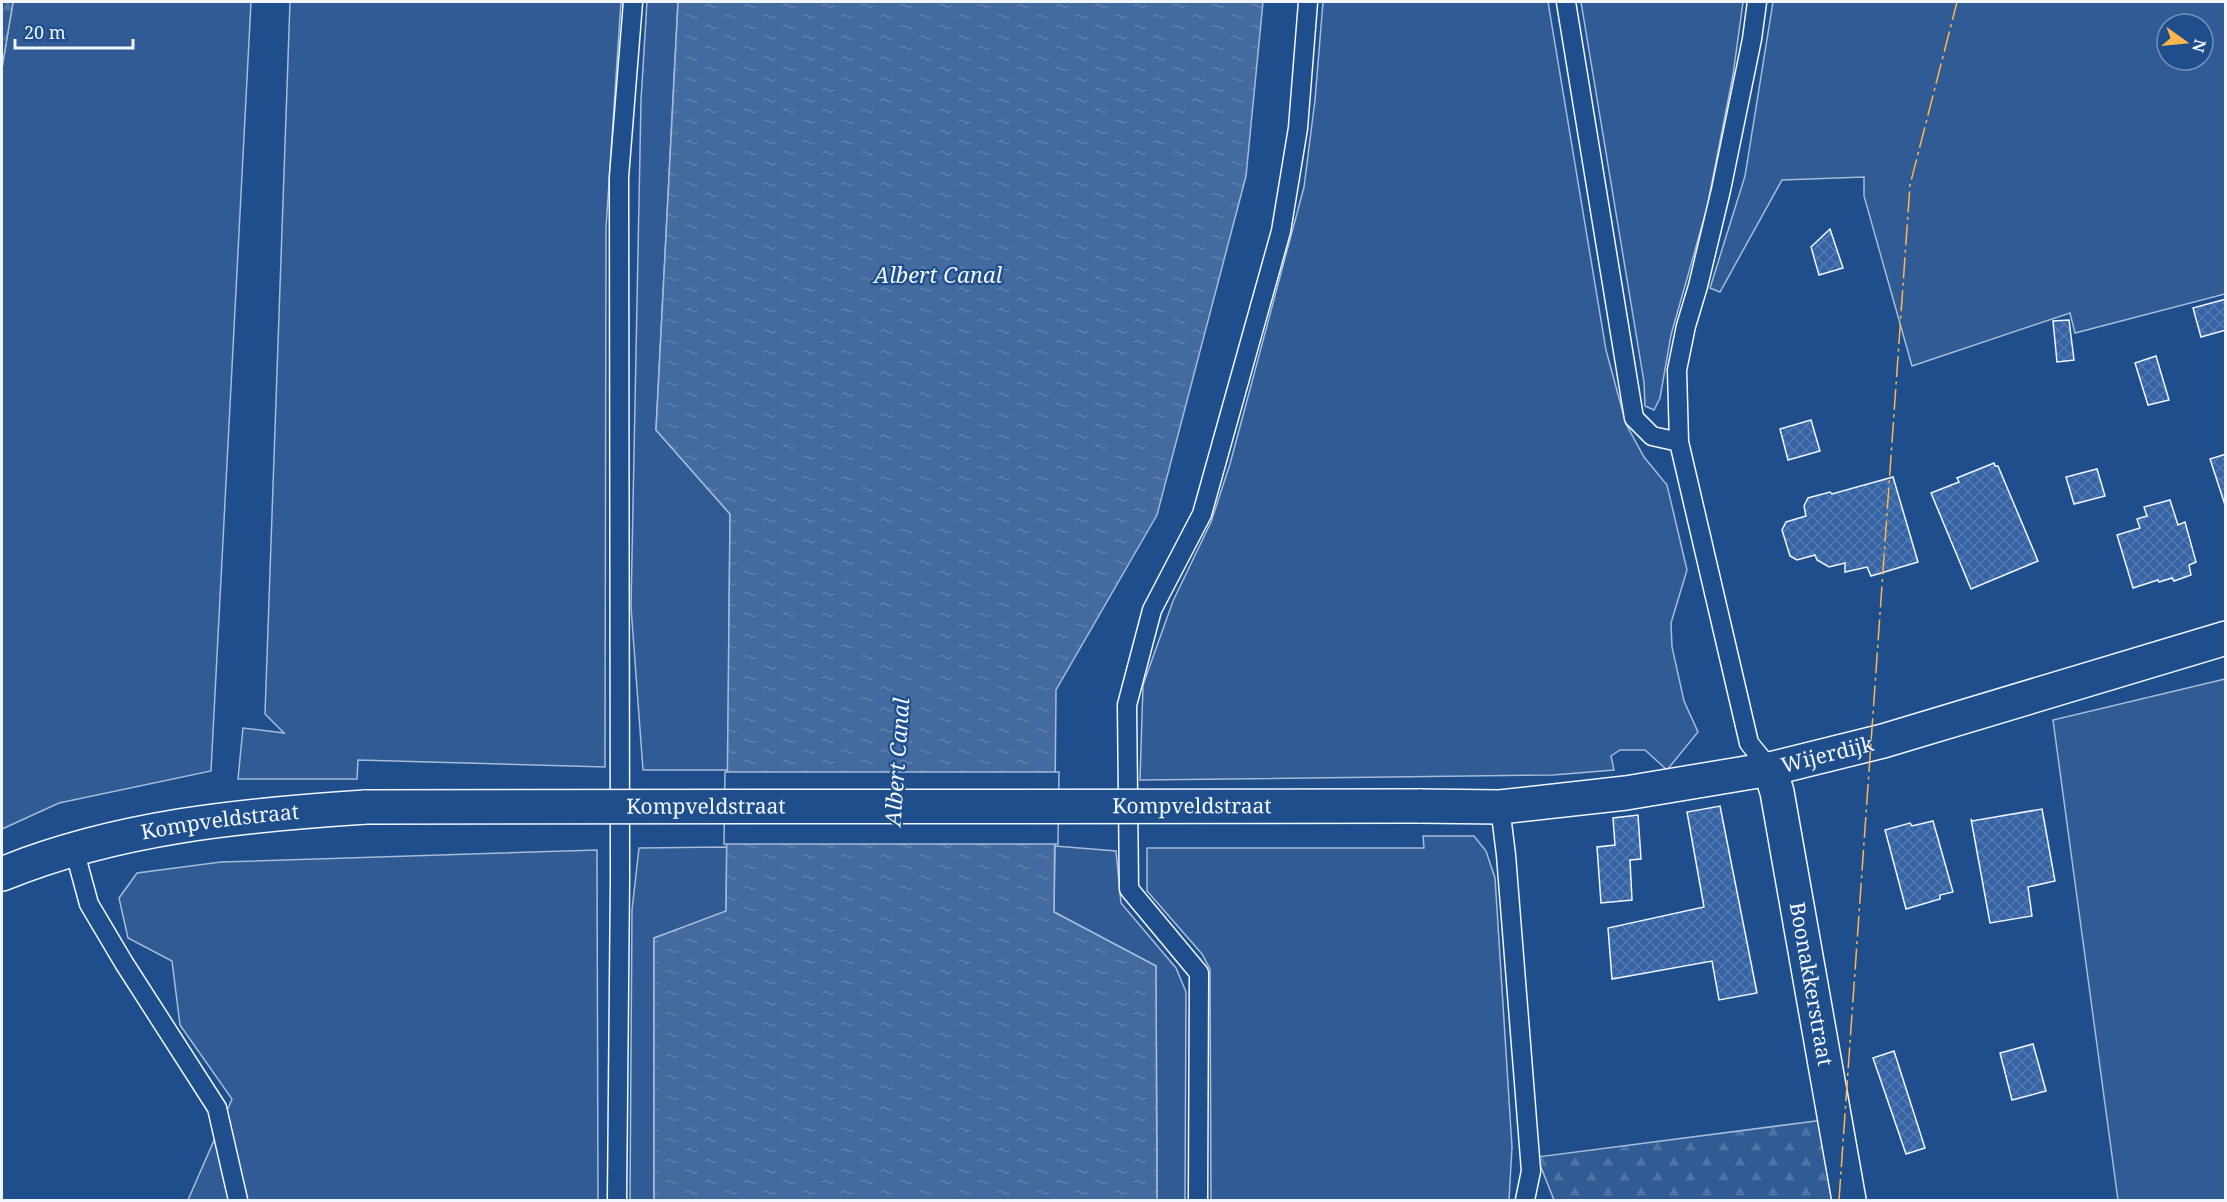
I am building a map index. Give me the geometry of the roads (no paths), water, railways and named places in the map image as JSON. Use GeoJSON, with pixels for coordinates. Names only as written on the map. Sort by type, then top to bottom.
{"type":"FeatureCollection","features":[{"type":"Feature","properties":{"kind":"street","name":"Wijerdijk"},"geometry":{"type":"LineString","coordinates":[[1418,806],[1500,807],[1626,793],[1770,769],[1895,738],[2226,638]]}},
{"type":"Feature","properties":{"kind":"street","name":"Boonakkerstraat"},"geometry":{"type":"LineString","coordinates":[[1770,769],[1777,792],[1848,1200]]}},
{"type":"Feature","properties":{"kind":"street","name":"Kompveldstraat"},"geometry":{"type":"LineString","coordinates":[[2,874],[74,849],[170,826],[269,813],[366,807],[1418,806]]}},
{"type":"Feature","properties":{"kind":"lane"},"geometry":{"type":"LineString","coordinates":[[617,1200],[620,890],[620,177],[633,2]]}},
{"type":"Feature","properties":{"kind":"lane"},"geometry":{"type":"LineString","coordinates":[[1198,1200],[1199,974],[1129,889],[1127,705],[1152,610],[1202,514],[1281,231],[1298,128],[1308,2]]}},
{"type":"Feature","properties":{"kind":"lane"},"geometry":{"type":"LineString","coordinates":[[1566,2],[1634,418],[1652,436],[1679,442]]}},
{"type":"Feature","properties":{"kind":"lane"},"geometry":{"type":"LineString","coordinates":[[1757,2],[1752,39],[1721,190],[1677,370],[1679,442],[1749,743],[1770,769]]}},
{"type":"Feature","properties":{"kind":"lane"},"geometry":{"type":"LineString","coordinates":[[1500,807],[1506,855],[1531,1171],[1526,1200]]}},
{"type":"Feature","properties":{"kind":"lane"},"geometry":{"type":"LineString","coordinates":[[74,849],[89,904],[124,963],[217,1107],[238,1200]]}},
{"type":"Feature","properties":{"kind":"water","name":"Albert Canal"},"geometry":{"type":"Polygon","coordinates":[[[678,2],[1263,2],[1246,176],[1157,515],[1056,690],[1054,912],[1156,966],[1157,1200],[654,1200],[654,938],[726,911],[730,514],[656,430],[678,2]]]}}]}
